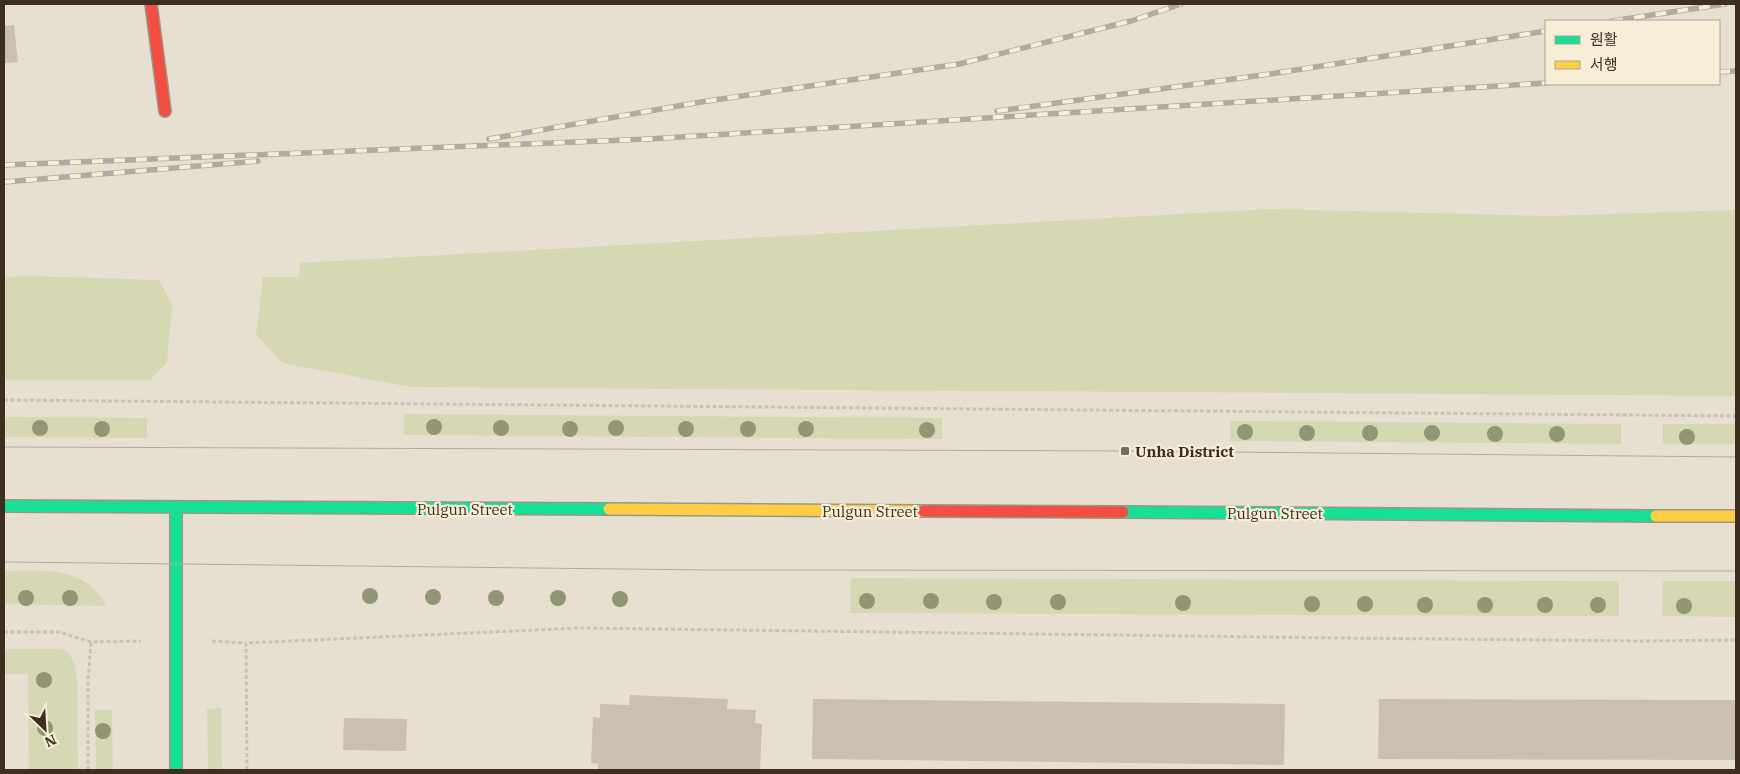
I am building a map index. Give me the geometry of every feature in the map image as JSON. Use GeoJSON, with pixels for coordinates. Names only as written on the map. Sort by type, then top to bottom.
{"type":"FeatureCollection","features":[{"type":"Feature","properties":{"kind":"main road"},"geometry":{"type":"LineString","coordinates":[[151,4],[165,111]]}},
{"type":"Feature","properties":{"kind":"main road","name":"Pulgun Street"},"geometry":{"type":"LineString","coordinates":[[4,506],[1736,516]]}},
{"type":"Feature","properties":{"kind":"main road"},"geometry":{"type":"LineString","coordinates":[[176,507],[176,770]]}},
{"type":"Feature","properties":{"kind":"path"},"geometry":{"type":"LineString","coordinates":[[4,400],[1736,416]]}},
{"type":"Feature","properties":{"kind":"path"},"geometry":{"type":"LineString","coordinates":[[4,632],[59,632],[91,642],[176,640],[246,643],[580,628],[1350,638],[1736,640]]}},
{"type":"Feature","properties":{"kind":"path"},"geometry":{"type":"LineString","coordinates":[[88,770],[88,680],[91,642]]}},
{"type":"Feature","properties":{"kind":"path"},"geometry":{"type":"LineString","coordinates":[[246,643],[247,770]]}},
{"type":"Feature","properties":{"kind":"green space"},"geometry":{"type":"Polygon","coordinates":[[[1270,209],[1550,216],[1736,210],[1736,396],[410,387],[283,363],[256,335],[263,277],[299,277],[300,263],[1270,209]]]}},
{"type":"Feature","properties":{"kind":"green space"},"geometry":{"type":"Polygon","coordinates":[[[4,277],[159,280],[172,304],[167,363],[150,380],[4,380],[4,277]]]}},
{"type":"Feature","properties":{"kind":"green space"},"geometry":{"type":"Polygon","coordinates":[[[404,414],[942,418],[942,439],[404,435],[404,414]]]}},
{"type":"Feature","properties":{"kind":"green space"},"geometry":{"type":"Polygon","coordinates":[[[4,417],[147,418],[147,438],[4,437],[4,417]]]}},
{"type":"Feature","properties":{"kind":"green space"},"geometry":{"type":"Polygon","coordinates":[[[1230,421],[1621,424],[1621,444],[1230,441],[1230,421]]]}},
{"type":"Feature","properties":{"kind":"green space"},"geometry":{"type":"Polygon","coordinates":[[[1663,424],[1736,424],[1736,444],[1663,444],[1663,424]]]}},
{"type":"Feature","properties":{"kind":"green space"},"geometry":{"type":"Polygon","coordinates":[[[4,571],[54,572],[77,578],[97,592],[106,606],[4,604],[4,571]]]}},
{"type":"Feature","properties":{"kind":"green space"},"geometry":{"type":"Polygon","coordinates":[[[851,578],[1619,581],[1619,616],[850,613],[851,578]]]}},
{"type":"Feature","properties":{"kind":"green space"},"geometry":{"type":"Polygon","coordinates":[[[1663,581],[1736,581],[1736,617],[1662,616],[1663,581]]]}},
{"type":"Feature","properties":{"kind":"green space"},"geometry":{"type":"Polygon","coordinates":[[[4,649],[56,649],[67,651],[74,662],[77,679],[78,770],[29,770],[28,674],[4,674],[4,649]]]}},
{"type":"Feature","properties":{"kind":"green space"},"geometry":{"type":"Polygon","coordinates":[[[221,708],[222,770],[208,770],[207,709],[221,708]]]}},
{"type":"Feature","properties":{"kind":"green space"},"geometry":{"type":"Polygon","coordinates":[[[95,710],[112,710],[113,770],[96,770],[95,710]]]}},
{"type":"Feature","properties":{"kind":"building"},"geometry":{"type":"Polygon","coordinates":[[[14,25],[18,62],[4,63],[4,26],[14,25]]]}},
{"type":"Feature","properties":{"kind":"building"},"geometry":{"type":"Polygon","coordinates":[[[630,695],[728,699],[727,709],[756,710],[755,723],[762,724],[760,770],[598,770],[598,764],[591,763],[593,717],[600,718],[600,704],[629,705],[630,695]]]}},
{"type":"Feature","properties":{"kind":"building"},"geometry":{"type":"Polygon","coordinates":[[[813,699],[1285,704],[1284,765],[812,759],[813,699]]]}},
{"type":"Feature","properties":{"kind":"building"},"geometry":{"type":"Polygon","coordinates":[[[1379,699],[1736,700],[1736,760],[1378,759],[1379,699]]]}},
{"type":"Feature","properties":{"kind":"building"},"geometry":{"type":"Polygon","coordinates":[[[344,718],[407,719],[406,751],[343,750],[344,718]]]}},
{"type":"Feature","properties":{"kind":"tram line"},"geometry":{"type":"LineString","coordinates":[[4,447],[1125,451],[1736,457]]}},
{"type":"Feature","properties":{"kind":"tram line"},"geometry":{"type":"LineString","coordinates":[[4,562],[710,570],[1736,571]]}},
{"type":"Feature","properties":{"kind":"railway"},"geometry":{"type":"LineString","coordinates":[[489,139],[701,102],[959,64],[1131,21],[1181,4]]}},
{"type":"Feature","properties":{"kind":"railway"},"geometry":{"type":"LineString","coordinates":[[1619,20],[1725,4]]}},
{"type":"Feature","properties":{"kind":"railway"},"geometry":{"type":"LineString","coordinates":[[997,111],[1270,74],[1545,31]]}},
{"type":"Feature","properties":{"kind":"railway"},"geometry":{"type":"LineString","coordinates":[[1720,72],[1736,71]]}},
{"type":"Feature","properties":{"kind":"railway"},"geometry":{"type":"LineString","coordinates":[[4,165],[649,139],[1545,83]]}},
{"type":"Feature","properties":{"kind":"railway"},"geometry":{"type":"LineString","coordinates":[[4,182],[258,161]]}},
{"type":"Feature","properties":{"kind":"traffic: fast"},"geometry":{"type":"LineString","coordinates":[[4,506],[609,509]]}},
{"type":"Feature","properties":{"kind":"traffic: fast"},"geometry":{"type":"LineString","coordinates":[[176,507],[176,770]]}},
{"type":"Feature","properties":{"kind":"traffic: fast"},"geometry":{"type":"LineString","coordinates":[[1123,512],[1656,516]]}},
{"type":"Feature","properties":{"kind":"traffic: slow"},"geometry":{"type":"LineString","coordinates":[[609,509],[923,511]]}},
{"type":"Feature","properties":{"kind":"traffic: slow"},"geometry":{"type":"LineString","coordinates":[[1656,516],[1736,516]]}},
{"type":"Feature","properties":{"kind":"traffic: jam"},"geometry":{"type":"LineString","coordinates":[[151,4],[165,111]]}},
{"type":"Feature","properties":{"kind":"traffic: jam"},"geometry":{"type":"LineString","coordinates":[[923,511],[1123,512]]}},
{"type":"Feature","properties":{"kind":"place","name":"Unha District"},"geometry":{"type":"Point","coordinates":[1125,451]}}]}
